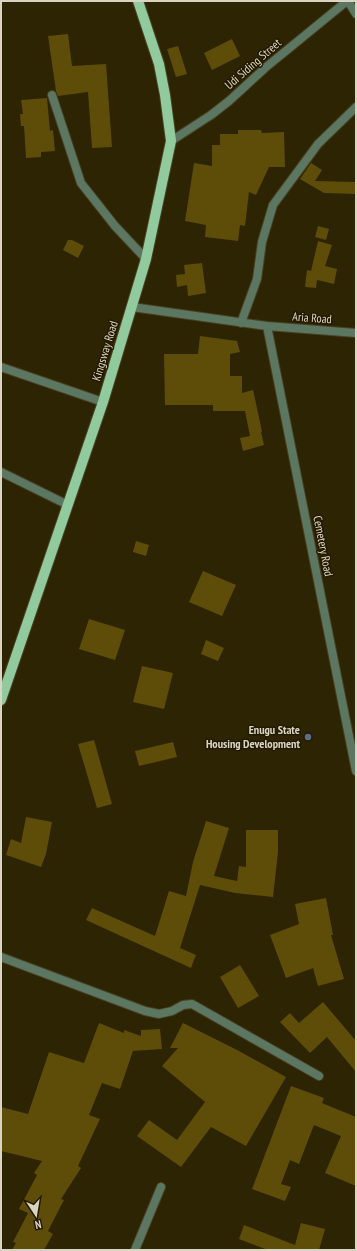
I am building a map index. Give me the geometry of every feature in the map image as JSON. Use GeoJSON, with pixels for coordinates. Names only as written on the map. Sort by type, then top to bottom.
{"type":"FeatureCollection","features":[{"type":"Feature","properties":{"kind":"main road","name":"Kingsway Road"},"geometry":{"type":"LineString","coordinates":[[1,700],[103,402],[132,307],[146,259],[171,141],[159,64],[138,1]]}},
{"type":"Feature","properties":{"kind":"street","name":"Udi Siding Street"},"geometry":{"type":"LineString","coordinates":[[171,141],[211,115],[229,101],[265,68],[348,1]]}},
{"type":"Feature","properties":{"kind":"street"},"geometry":{"type":"LineString","coordinates":[[348,1],[356,14]]}},
{"type":"Feature","properties":{"kind":"street"},"geometry":{"type":"LineString","coordinates":[[52,96],[81,183],[115,226],[146,259]]}},
{"type":"Feature","properties":{"kind":"street"},"geometry":{"type":"LineString","coordinates":[[241,323],[257,279],[262,242],[272,206],[318,144],[356,107]]}},
{"type":"Feature","properties":{"kind":"street","name":"Aria Road"},"geometry":{"type":"LineString","coordinates":[[132,307],[241,323],[356,333]]}},
{"type":"Feature","properties":{"kind":"street","name":"Cemetery Road"},"geometry":{"type":"LineString","coordinates":[[267,326],[356,771]]}},
{"type":"Feature","properties":{"kind":"street"},"geometry":{"type":"LineString","coordinates":[[1,366],[103,402]]}},
{"type":"Feature","properties":{"kind":"street"},"geometry":{"type":"LineString","coordinates":[[1,472],[68,505]]}},
{"type":"Feature","properties":{"kind":"street"},"geometry":{"type":"LineString","coordinates":[[1,957],[145,1011],[159,1014],[172,1011],[183,1005],[192,1004],[319,1076]]}},
{"type":"Feature","properties":{"kind":"street"},"geometry":{"type":"LineString","coordinates":[[135,1250],[161,1187]]}},
{"type":"Feature","properties":{"kind":"building"},"geometry":{"type":"Polygon","coordinates":[[[68,34],[72,66],[106,64],[112,147],[92,148],[88,92],[58,96],[56,91],[48,36],[68,34]]]}},
{"type":"Feature","properties":{"kind":"building"},"geometry":{"type":"Polygon","coordinates":[[[232,39],[240,56],[212,70],[204,53],[232,39]]]}},
{"type":"Feature","properties":{"kind":"building"},"geometry":{"type":"Polygon","coordinates":[[[178,46],[187,74],[176,77],[167,49],[178,46]]]}},
{"type":"Feature","properties":{"kind":"building"},"geometry":{"type":"Polygon","coordinates":[[[47,98],[50,131],[53,130],[55,151],[41,152],[41,157],[26,158],[24,126],[21,126],[20,114],[23,114],[21,100],[47,98]]]}},
{"type":"Feature","properties":{"kind":"building"},"geometry":{"type":"Polygon","coordinates":[[[238,130],[261,130],[262,133],[284,132],[285,167],[269,167],[256,195],[249,192],[245,226],[240,225],[238,241],[205,237],[206,225],[185,221],[194,163],[212,166],[212,145],[220,145],[220,134],[238,134],[238,130]]]}},
{"type":"Feature","properties":{"kind":"building"},"geometry":{"type":"Polygon","coordinates":[[[311,163],[322,170],[315,181],[356,182],[356,194],[324,193],[300,179],[311,163]]]}},
{"type":"Feature","properties":{"kind":"building"},"geometry":{"type":"Polygon","coordinates":[[[318,226],[329,229],[326,240],[315,237],[318,226]]]}},
{"type":"Feature","properties":{"kind":"building"},"geometry":{"type":"Polygon","coordinates":[[[68,240],[72,240],[84,246],[78,258],[63,250],[68,240]]]}},
{"type":"Feature","properties":{"kind":"building"},"geometry":{"type":"Polygon","coordinates":[[[318,241],[332,245],[325,266],[337,269],[334,284],[317,280],[316,288],[305,287],[307,270],[311,271],[318,241]]]}},
{"type":"Feature","properties":{"kind":"building"},"geometry":{"type":"Polygon","coordinates":[[[202,263],[206,293],[188,296],[187,285],[177,287],[176,275],[185,274],[184,265],[202,263]]]}},
{"type":"Feature","properties":{"kind":"building"},"geometry":{"type":"Polygon","coordinates":[[[200,336],[237,341],[240,352],[230,354],[230,376],[242,376],[242,393],[253,390],[264,445],[243,451],[240,438],[250,436],[245,411],[213,411],[213,405],[165,405],[164,354],[198,354],[200,336]]]}},
{"type":"Feature","properties":{"kind":"building"},"geometry":{"type":"Polygon","coordinates":[[[136,541],[149,545],[146,556],[133,552],[136,541]]]}},
{"type":"Feature","properties":{"kind":"building"},"geometry":{"type":"Polygon","coordinates":[[[203,571],[236,585],[222,616],[189,602],[203,571]]]}},
{"type":"Feature","properties":{"kind":"building"},"geometry":{"type":"Polygon","coordinates":[[[89,619],[125,630],[115,660],[79,649],[89,619]]]}},
{"type":"Feature","properties":{"kind":"building"},"geometry":{"type":"Polygon","coordinates":[[[206,640],[224,648],[218,661],[201,654],[206,640]]]}},
{"type":"Feature","properties":{"kind":"building"},"geometry":{"type":"Polygon","coordinates":[[[142,666],[173,673],[164,709],[133,702],[142,666]]]}},
{"type":"Feature","properties":{"kind":"building"},"geometry":{"type":"Polygon","coordinates":[[[94,740],[112,804],[97,808],[78,744],[94,740]]]}},
{"type":"Feature","properties":{"kind":"building"},"geometry":{"type":"Polygon","coordinates":[[[173,742],[177,757],[139,766],[135,751],[173,742]]]}},
{"type":"Feature","properties":{"kind":"building"},"geometry":{"type":"Polygon","coordinates":[[[26,817],[52,822],[46,854],[41,867],[6,855],[11,839],[21,843],[26,817]]]}},
{"type":"Feature","properties":{"kind":"building"},"geometry":{"type":"Polygon","coordinates":[[[206,821],[229,828],[214,876],[237,881],[239,866],[246,867],[246,830],[278,830],[278,852],[273,897],[235,893],[200,885],[180,948],[196,955],[191,968],[86,920],[92,908],[155,936],[169,891],[186,896],[193,862],[206,821]]]}},
{"type":"Feature","properties":{"kind":"building"},"geometry":{"type":"Polygon","coordinates":[[[326,898],[333,935],[331,935],[344,979],[318,986],[313,968],[286,978],[270,935],[299,924],[295,904],[326,898]]]}},
{"type":"Feature","properties":{"kind":"building"},"geometry":{"type":"Polygon","coordinates":[[[240,965],[259,996],[238,1008],[220,977],[240,965]]]}},
{"type":"Feature","properties":{"kind":"building"},"geometry":{"type":"Polygon","coordinates":[[[323,1002],[356,1041],[356,1072],[327,1037],[310,1053],[280,1022],[290,1013],[299,1023],[323,1002]]]}},
{"type":"Feature","properties":{"kind":"building"},"geometry":{"type":"Polygon","coordinates":[[[99,1023],[124,1033],[124,1030],[141,1036],[141,1030],[160,1029],[162,1049],[133,1051],[120,1089],[102,1083],[89,1115],[100,1119],[78,1166],[81,1168],[61,1199],[64,1200],[48,1231],[53,1234],[44,1250],[12,1250],[16,1243],[13,1242],[28,1213],[19,1209],[37,1175],[34,1173],[42,1161],[1,1151],[1,1107],[28,1114],[49,1052],[84,1063],[99,1023]]]}},
{"type":"Feature","properties":{"kind":"building"},"geometry":{"type":"Polygon","coordinates":[[[183,1023],[239,1051],[286,1077],[246,1146],[211,1127],[181,1167],[137,1136],[149,1120],[177,1140],[205,1102],[162,1066],[178,1048],[170,1048],[183,1023]]]}},
{"type":"Feature","properties":{"kind":"building"},"geometry":{"type":"Polygon","coordinates":[[[291,1086],[324,1098],[322,1103],[356,1117],[356,1186],[325,1173],[341,1136],[314,1125],[299,1164],[290,1160],[281,1184],[291,1187],[285,1201],[252,1189],[291,1086]]]}},
{"type":"Feature","properties":{"kind":"building"},"geometry":{"type":"Polygon","coordinates":[[[301,1223],[325,1229],[319,1250],[268,1250],[239,1239],[244,1225],[295,1245],[301,1223]]]}},
{"type":"Feature","properties":{"kind":"place","name":"Enugu State Housing Development"},"geometry":{"type":"Point","coordinates":[308,737]}}]}
